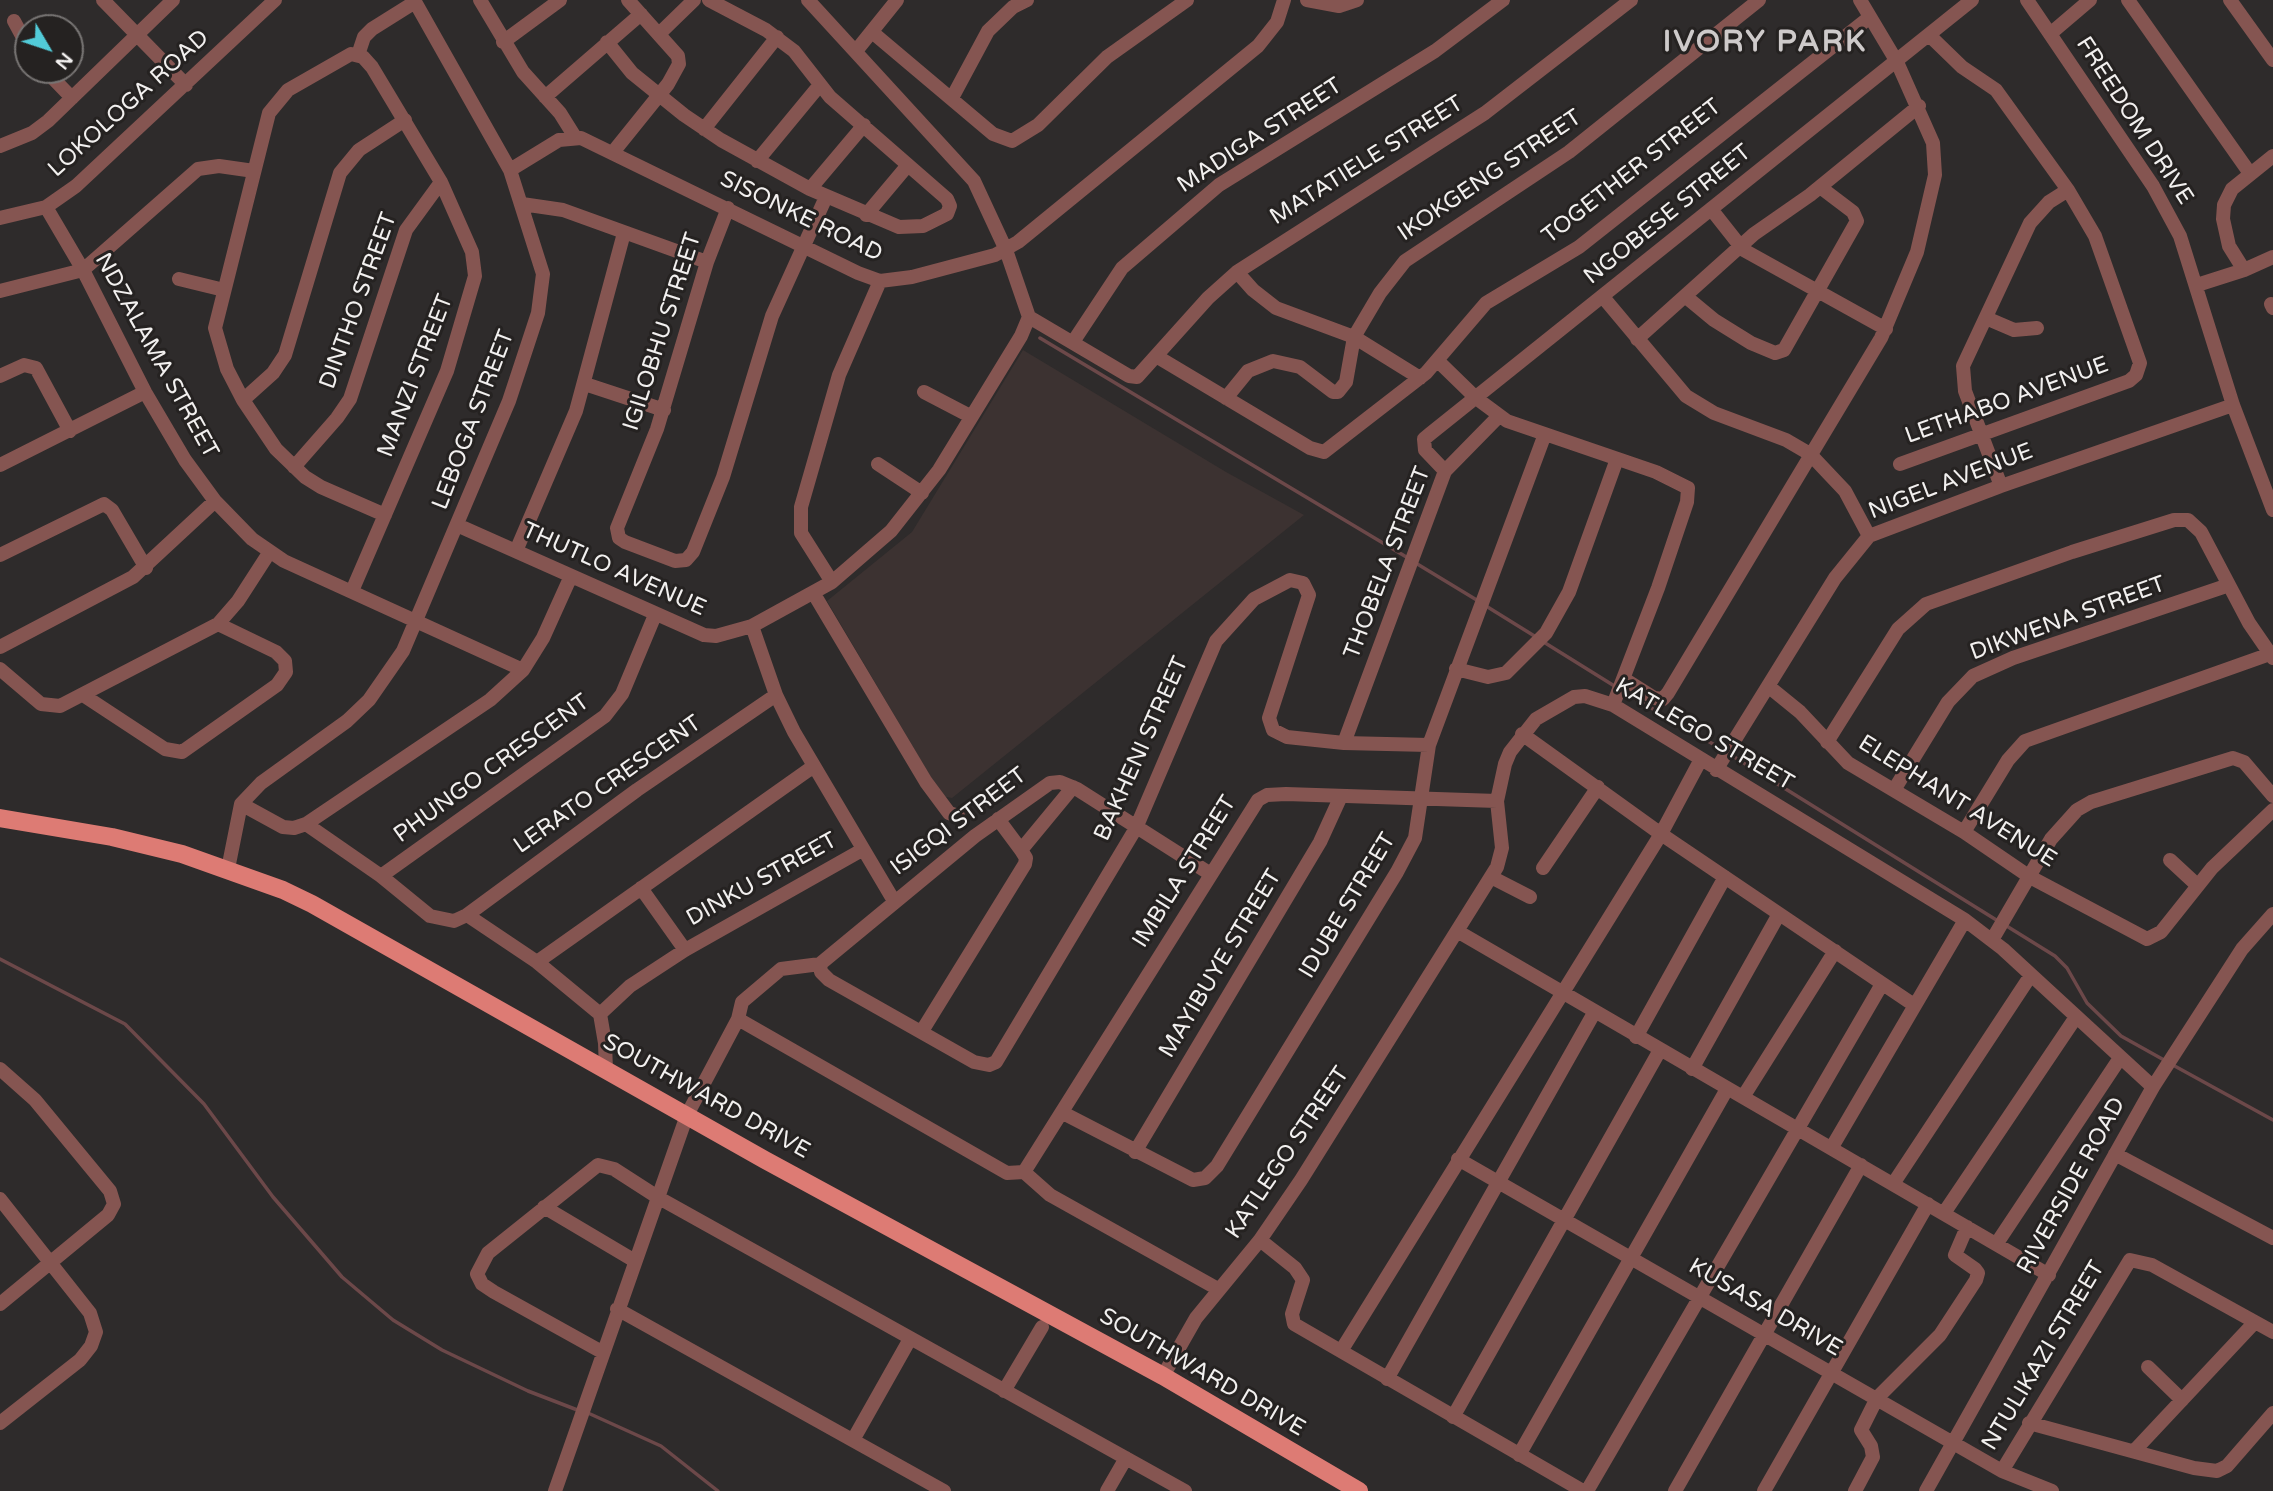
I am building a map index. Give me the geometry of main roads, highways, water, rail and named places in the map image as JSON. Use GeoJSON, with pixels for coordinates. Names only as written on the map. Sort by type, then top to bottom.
{"type":"FeatureCollection","features":[{"type":"Feature","properties":{"kind":"main road","name":"SOUTHWARD DRIVE"},"geometry":{"type":"LineString","coordinates":[[1,818],[112,837],[228,869],[283,890],[344,920],[606,1070],[1163,1376],[1359,1491]]}},
{"type":"Feature","properties":{"kind":"waterway"},"geometry":{"type":"LineString","coordinates":[[1040,338],[1408,558]]}},
{"type":"Feature","properties":{"kind":"waterway"},"geometry":{"type":"LineString","coordinates":[[1414,562],[1480,602]]}},
{"type":"Feature","properties":{"kind":"waterway"},"geometry":{"type":"LineString","coordinates":[[1486,606],[1536,637]]}},
{"type":"Feature","properties":{"kind":"waterway"},"geometry":{"type":"LineString","coordinates":[[1542,641],[1616,687]]}},
{"type":"Feature","properties":{"kind":"waterway"},"geometry":{"type":"LineString","coordinates":[[1622,691],[1725,751]]}},
{"type":"Feature","properties":{"kind":"waterway"},"geometry":{"type":"LineString","coordinates":[[1731,755],[1998,921]]}},
{"type":"Feature","properties":{"kind":"waterway"},"geometry":{"type":"LineString","coordinates":[[2005,925],[2055,956],[2067,968],[2087,1003],[2121,1036],[2164,1060]]}},
{"type":"Feature","properties":{"kind":"waterway"},"geometry":{"type":"LineString","coordinates":[[0,959],[125,1024],[204,1104],[273,1197],[342,1277],[393,1320],[442,1350],[528,1391],[580,1411]]}},
{"type":"Feature","properties":{"kind":"waterway"},"geometry":{"type":"LineString","coordinates":[[2171,1064],[2273,1120]]}},
{"type":"Feature","properties":{"kind":"waterway"},"geometry":{"type":"LineString","coordinates":[[588,1413],[661,1446],[718,1491]]}},
{"type":"Feature","properties":{"kind":"district","name":"IVORY PARK"},"geometry":{"type":"Point","coordinates":[1765,43]}}]}
